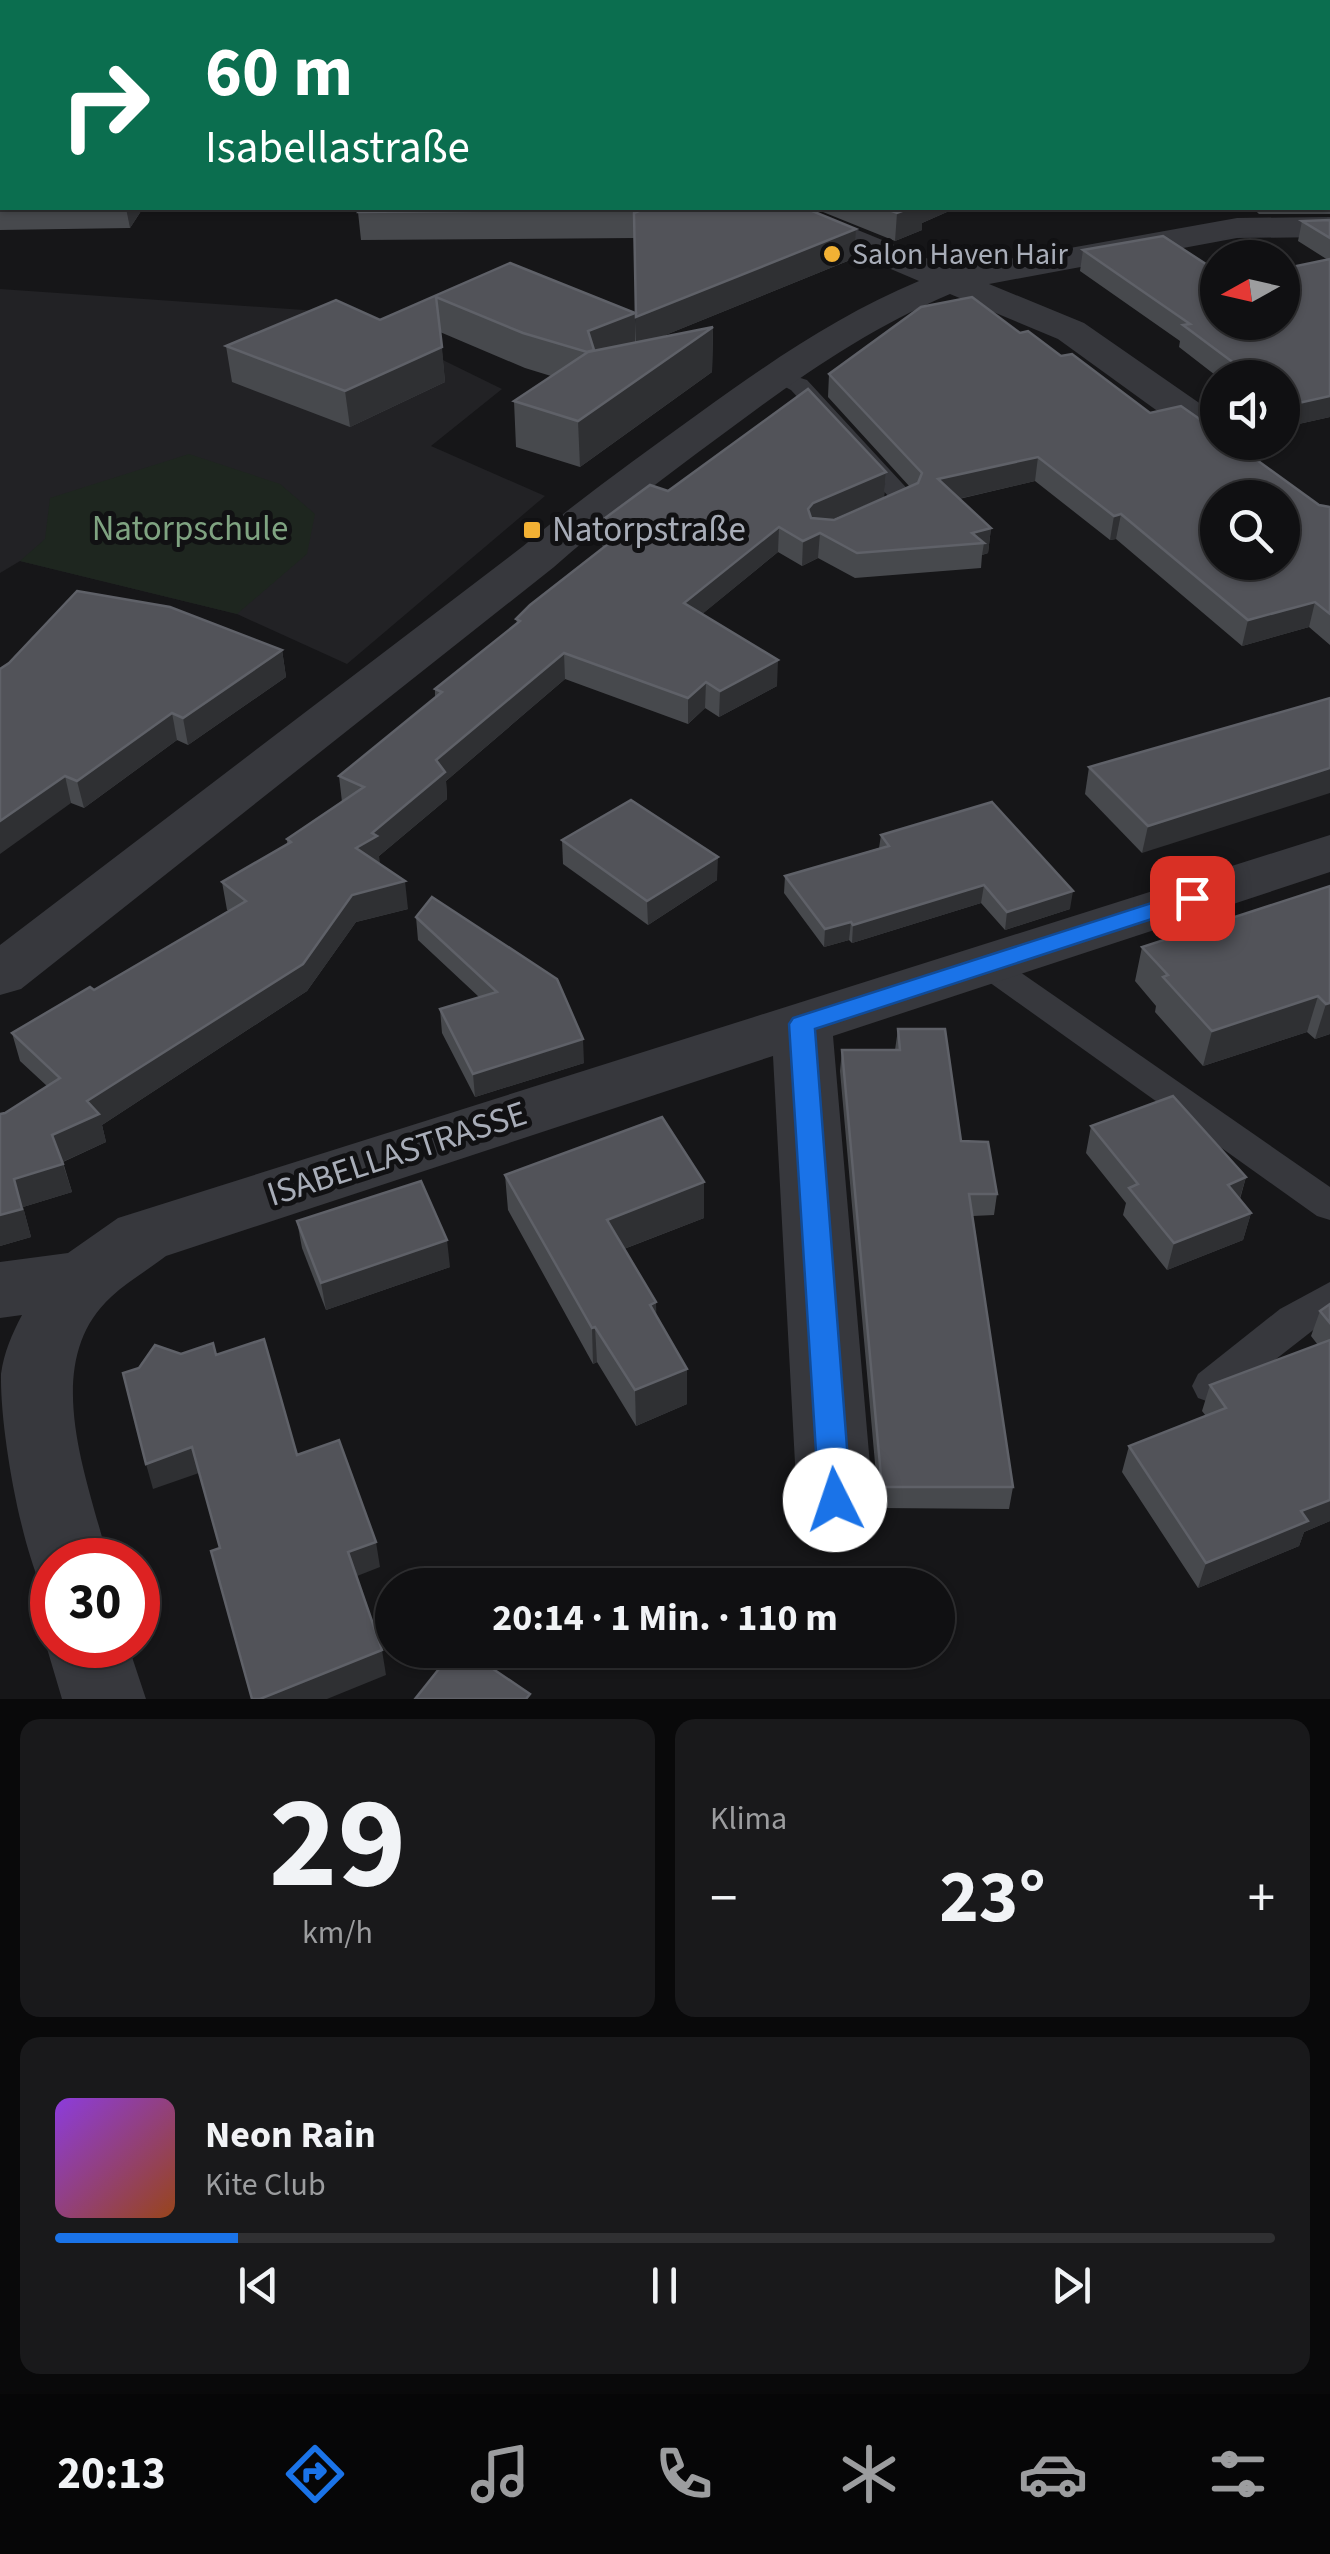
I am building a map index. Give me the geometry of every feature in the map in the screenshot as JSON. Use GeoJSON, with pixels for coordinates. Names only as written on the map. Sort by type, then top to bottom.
{"type":"FeatureCollection","features":[{"type":"Feature","properties":{"kind":"street"},"geometry":{"type":"LineString","coordinates":[[781,210],[1070,331],[1200,423]]}},
{"type":"Feature","properties":{"kind":"street"},"geometry":{"type":"LineString","coordinates":[[0,975],[524,568],[602,503],[775,376],[876,312],[952,280],[1237,228],[1330,228]]}},
{"type":"Feature","properties":{"kind":"street","name":"ISABELLASTRASSE"},"geometry":{"type":"LineString","coordinates":[[0,1290],[84,1279],[142,1236],[1330,853]]}},
{"type":"Feature","properties":{"kind":"street"},"geometry":{"type":"LineString","coordinates":[[802,1024],[835,1500]]}},
{"type":"Feature","properties":{"kind":"street"},"geometry":{"type":"LineString","coordinates":[[64,1538],[34,1392],[40,1354],[56,1316],[84,1279]]}},
{"type":"Feature","properties":{"kind":"street"},"geometry":{"type":"LineString","coordinates":[[94,1668],[104,1699]]}},
{"type":"Feature","properties":{"kind":"lane"},"geometry":{"type":"LineString","coordinates":[[775,376],[798,384],[905,500],[855,522]]}},
{"type":"Feature","properties":{"kind":"lane"},"geometry":{"type":"LineString","coordinates":[[986,964],[1330,1206]]}},
{"type":"Feature","properties":{"kind":"lane"},"geometry":{"type":"LineString","coordinates":[[1212,1386],[1294,1320],[1330,1298]]}},
{"type":"Feature","properties":{"kind":"shaded area","name":"Natorpschule"},"geometry":{"type":"Polygon","coordinates":[[[0,289],[347,313],[502,389],[431,446],[545,496],[347,664],[237,614],[20,561],[0,573],[0,289]]]}},
{"type":"Feature","properties":{"kind":"green space","name":"Natorpschule"},"geometry":{"type":"Polygon","coordinates":[[[189,454],[280,484],[315,514],[307,554],[237,614],[20,561],[45,539],[50,498],[189,454]]]}},
{"type":"Feature","properties":{"kind":"building"},"geometry":{"type":"Polygon","coordinates":[[[358,210],[549,210],[358,212],[358,210]]]}},
{"type":"Feature","properties":{"kind":"building"},"geometry":{"type":"Polygon","coordinates":[[[810,210],[856,229],[636,317],[634,213],[810,210]]]}},
{"type":"Feature","properties":{"kind":"building"},"geometry":{"type":"Polygon","coordinates":[[[1330,220],[1330,238],[1302,221],[1330,220]]]}},
{"type":"Feature","properties":{"kind":"building"},"geometry":{"type":"Polygon","coordinates":[[[1163,236],[1200,260],[1200,338],[1183,325],[1190,324],[1083,250],[1163,236]]]}},
{"type":"Feature","properties":{"kind":"building"},"geometry":{"type":"Polygon","coordinates":[[[1330,259],[1330,396],[1300,403],[1300,360],[1230,360],[1203,340],[1300,340],[1300,265],[1330,259]]]}},
{"type":"Feature","properties":{"kind":"building"},"geometry":{"type":"Polygon","coordinates":[[[510,263],[635,313],[588,331],[594,350],[587,352],[523,333],[436,297],[442,347],[345,391],[226,346],[336,300],[380,320],[510,263]]]}},
{"type":"Feature","properties":{"kind":"building"},"geometry":{"type":"Polygon","coordinates":[[[972,297],[1020,333],[1028,331],[1061,356],[1072,354],[1150,413],[1181,406],[1200,419],[1200,460],[1257,460],[1284,480],[1200,480],[1200,580],[1121,514],[1114,516],[1038,457],[938,479],[991,528],[972,533],[984,543],[857,553],[820,533],[803,541],[779,527],[684,603],[778,660],[720,691],[706,682],[688,698],[564,653],[436,760],[445,772],[372,833],[377,836],[356,848],[405,881],[352,895],[303,964],[87,1101],[99,1114],[52,1135],[63,1164],[14,1179],[22,1209],[0,1215],[0,1114],[60,1078],[12,1033],[246,901],[222,882],[291,842],[287,839],[364,787],[339,776],[442,692],[435,689],[520,621],[516,619],[530,605],[626,530],[601,521],[650,485],[668,491],[808,389],[886,472],[813,503],[808,509],[811,518],[834,520],[918,483],[922,473],[829,374],[921,307],[972,297]]]}},
{"type":"Feature","properties":{"kind":"building"},"geometry":{"type":"Polygon","coordinates":[[[713,327],[578,421],[514,401],[588,352],[713,327]]]}},
{"type":"Feature","properties":{"kind":"building"},"geometry":{"type":"Polygon","coordinates":[[[1300,491],[1319,505],[1330,507],[1330,614],[1315,602],[1248,620],[1200,580],[1300,580],[1300,491]]]}},
{"type":"Feature","properties":{"kind":"building"},"geometry":{"type":"Polygon","coordinates":[[[77,591],[170,607],[282,650],[183,718],[172,713],[77,781],[65,776],[0,821],[0,669],[77,591]]]}},
{"type":"Feature","properties":{"kind":"building"},"geometry":{"type":"Polygon","coordinates":[[[1330,698],[1330,768],[1148,826],[1089,767],[1330,698]]]}},
{"type":"Feature","properties":{"kind":"building"},"geometry":{"type":"Polygon","coordinates":[[[631,800],[718,857],[647,901],[562,840],[631,800]]]}},
{"type":"Feature","properties":{"kind":"building"},"geometry":{"type":"Polygon","coordinates":[[[992,802],[1073,891],[1007,912],[984,885],[853,925],[851,922],[825,929],[785,876],[889,846],[881,835],[992,802]]]}},
{"type":"Feature","properties":{"kind":"building"},"geometry":{"type":"Polygon","coordinates":[[[1330,886],[1330,1003],[1318,996],[1212,1031],[1163,977],[1168,975],[1142,947],[1330,886]]]}},
{"type":"Feature","properties":{"kind":"building"},"geometry":{"type":"Polygon","coordinates":[[[432,897],[557,979],[583,1039],[473,1074],[440,1009],[497,992],[416,917],[432,897]]]}},
{"type":"Feature","properties":{"kind":"building"},"geometry":{"type":"Polygon","coordinates":[[[898,1029],[945,1029],[961,1141],[988,1142],[997,1194],[969,1194],[1013,1487],[882,1487],[842,1050],[900,1050],[898,1029]]]}},
{"type":"Feature","properties":{"kind":"building"},"geometry":{"type":"Polygon","coordinates":[[[1173,1096],[1246,1177],[1228,1185],[1251,1213],[1174,1243],[1129,1188],[1138,1184],[1091,1126],[1173,1096]]]}},
{"type":"Feature","properties":{"kind":"building"},"geometry":{"type":"Polygon","coordinates":[[[662,1117],[704,1182],[607,1220],[656,1302],[650,1305],[687,1369],[635,1390],[595,1327],[592,1328],[505,1175],[662,1117]]]}},
{"type":"Feature","properties":{"kind":"building"},"geometry":{"type":"Polygon","coordinates":[[[421,1181],[447,1240],[321,1283],[297,1221],[421,1181]]]}},
{"type":"Feature","properties":{"kind":"building"},"geometry":{"type":"Polygon","coordinates":[[[1330,1304],[1330,1323],[1320,1311],[1330,1304]]]}},
{"type":"Feature","properties":{"kind":"building"},"geometry":{"type":"Polygon","coordinates":[[[264,1339],[297,1455],[339,1440],[376,1542],[348,1552],[375,1630],[375,1653],[260,1699],[252,1699],[211,1551],[220,1548],[192,1447],[146,1464],[123,1373],[139,1368],[155,1345],[181,1354],[213,1343],[216,1355],[264,1339]]]}},
{"type":"Feature","properties":{"kind":"building"},"geometry":{"type":"Polygon","coordinates":[[[1330,1340],[1330,1500],[1301,1511],[1308,1521],[1206,1563],[1129,1446],[1226,1408],[1210,1385],[1330,1340]]]}},
{"type":"Feature","properties":{"kind":"building"},"geometry":{"type":"Polygon","coordinates":[[[440,1668],[492,1668],[530,1694],[526,1699],[415,1699],[440,1668]]]}},
{"type":"Feature","properties":{"kind":"place","name":"Salon Haven Hair"},"geometry":{"type":"Point","coordinates":[832,254]}},
{"type":"Feature","properties":{"kind":"place","name":"Natorpstraße"},"geometry":{"type":"Point","coordinates":[532,530]}},
{"type":"Feature","properties":{"kind":"route"},"geometry":{"type":"LineString","coordinates":[[835,1500],[802,1024],[1192,898]]}}]}
